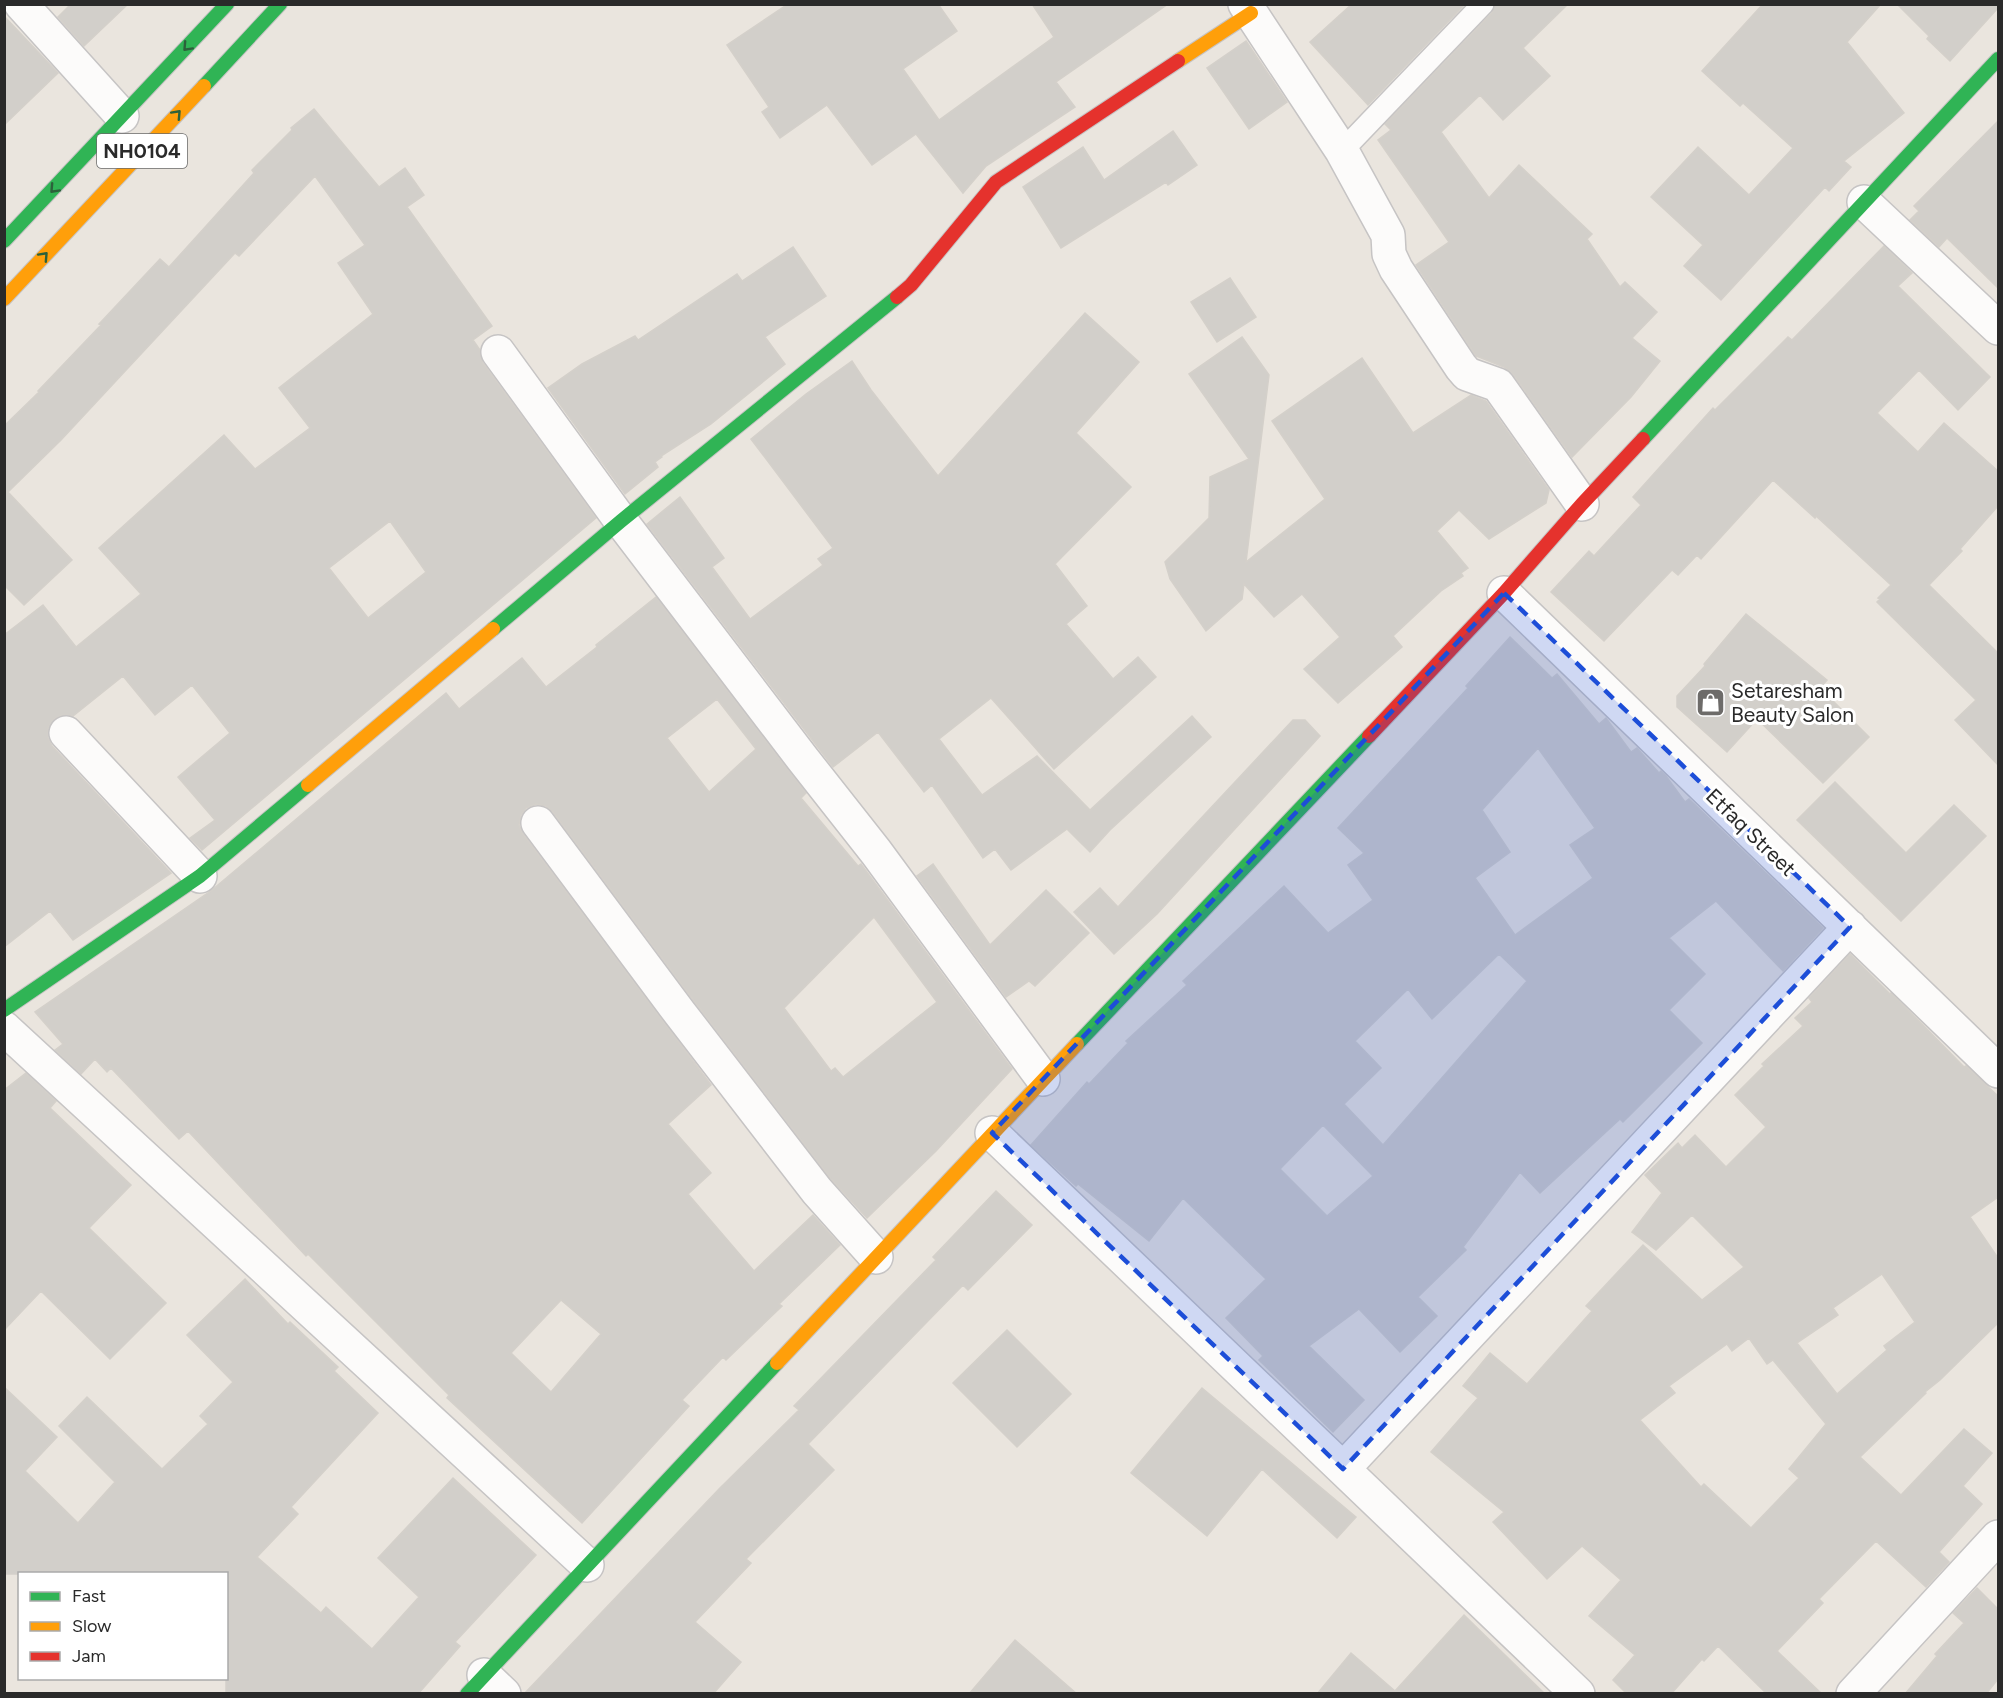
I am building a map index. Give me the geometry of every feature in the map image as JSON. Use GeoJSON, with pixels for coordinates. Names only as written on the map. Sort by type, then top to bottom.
{"type":"FeatureCollection","features":[{"type":"Feature","properties":{"kind":"main road","name":"NH0104"},"geometry":{"type":"LineString","coordinates":[[4,241],[227,4]]}},
{"type":"Feature","properties":{"kind":"main road","name":"NH0104"},"geometry":{"type":"LineString","coordinates":[[4,299],[280,4]]}},
{"type":"Feature","properties":{"kind":"main road"},"geometry":{"type":"LineString","coordinates":[[4,1010],[200,876],[621,521],[911,285],[996,182],[1248,9]]}},
{"type":"Feature","properties":{"kind":"main road"},"geometry":{"type":"LineString","coordinates":[[485,1687],[588,1565],[992,1133],[1504,593],[1582,504],[1998,59]]}},
{"type":"Feature","properties":{"kind":"street"},"geometry":{"type":"LineString","coordinates":[[21,4],[122,116]]}},
{"type":"Feature","properties":{"kind":"street"},"geometry":{"type":"LineString","coordinates":[[1248,9],[1342,151],[1388,235],[1389,254],[1396,269],[1461,368],[1467,374],[1498,385],[1582,504]]}},
{"type":"Feature","properties":{"kind":"street"},"geometry":{"type":"LineString","coordinates":[[1864,202],[1998,328]]}},
{"type":"Feature","properties":{"kind":"street"},"geometry":{"type":"LineString","coordinates":[[498,352],[621,521],[876,852],[1043,1079]]}},
{"type":"Feature","properties":{"kind":"street","name":"Etfaq Street"},"geometry":{"type":"LineString","coordinates":[[1504,593],[1998,1071]]}},
{"type":"Feature","properties":{"kind":"street"},"geometry":{"type":"LineString","coordinates":[[66,733],[200,876]]}},
{"type":"Feature","properties":{"kind":"street"},"geometry":{"type":"LineString","coordinates":[[538,823],[816,1191],[876,1257]]}},
{"type":"Feature","properties":{"kind":"street"},"geometry":{"type":"LineString","coordinates":[[1343,1469],[1850,927]]}},
{"type":"Feature","properties":{"kind":"street"},"geometry":{"type":"LineString","coordinates":[[4,1028],[588,1565]]}},
{"type":"Feature","properties":{"kind":"street"},"geometry":{"type":"LineString","coordinates":[[992,1133],[1578,1694]]}},
{"type":"Feature","properties":{"kind":"street"},"geometry":{"type":"LineString","coordinates":[[1853,1694],[1998,1537]]}},
{"type":"Feature","properties":{"kind":"lane"},"geometry":{"type":"LineString","coordinates":[[1342,151],[1483,4]]}},
{"type":"Feature","properties":{"kind":"highlighted area"},"geometry":{"type":"Polygon","coordinates":[[[1504,593],[1850,927],[1343,1469],[992,1133],[1504,593]]]}},
{"type":"Feature","properties":{"kind":"building"},"geometry":{"type":"Polygon","coordinates":[[[71,4],[128,4],[84,46],[58,17],[71,4]]]}},
{"type":"Feature","properties":{"kind":"building"},"geometry":{"type":"Polygon","coordinates":[[[788,4],[938,4],[957,31],[903,69],[939,120],[1054,37],[1032,4],[1168,4],[1056,82],[1075,107],[986,166],[963,193],[916,134],[872,165],[827,105],[780,138],[762,112],[769,107],[727,45],[788,4]]]}},
{"type":"Feature","properties":{"kind":"building"},"geometry":{"type":"Polygon","coordinates":[[[1352,4],[1465,4],[1368,105],[1310,42],[1352,4]]]}},
{"type":"Feature","properties":{"kind":"building"},"geometry":{"type":"Polygon","coordinates":[[[1495,4],[1568,4],[1523,48],[1550,76],[1503,120],[1480,95],[1441,132],[1489,198],[1519,165],[1592,234],[1587,239],[1620,287],[1625,282],[1657,312],[1632,338],[1660,361],[1631,397],[1572,457],[1513,374],[1504,367],[1476,356],[1416,265],[1449,242],[1378,140],[1391,130],[1385,124],[1492,13],[1495,4]]]}},
{"type":"Feature","properties":{"kind":"building"},"geometry":{"type":"Polygon","coordinates":[[[1763,4],[1881,4],[1847,42],[1904,113],[1844,161],[1851,167],[1829,191],[1825,187],[1721,300],[1684,266],[1703,245],[1651,197],[1698,147],[1749,195],[1793,148],[1743,103],[1740,106],[1702,71],[1763,4]]]}},
{"type":"Feature","properties":{"kind":"building"},"geometry":{"type":"Polygon","coordinates":[[[1897,4],[1998,4],[1998,8],[1950,61],[1927,39],[1929,36],[1897,4]]]}},
{"type":"Feature","properties":{"kind":"building"},"geometry":{"type":"Polygon","coordinates":[[[4,16],[58,73],[4,125],[4,16]]]}},
{"type":"Feature","properties":{"kind":"building"},"geometry":{"type":"Polygon","coordinates":[[[1246,41],[1287,102],[1249,129],[1207,68],[1246,41]]]}},
{"type":"Feature","properties":{"kind":"building"},"geometry":{"type":"Polygon","coordinates":[[[314,109],[379,187],[405,168],[424,195],[407,207],[492,326],[473,340],[480,350],[483,363],[596,518],[202,850],[190,838],[215,820],[178,777],[230,733],[192,685],[155,715],[123,676],[73,716],[62,715],[54,719],[48,728],[48,738],[52,746],[171,873],[73,940],[50,911],[4,947],[4,635],[43,605],[76,647],[141,594],[99,548],[224,435],[255,469],[310,428],[279,388],[373,314],[338,263],[365,245],[315,176],[239,256],[235,253],[61,440],[8,492],[72,560],[24,605],[4,585],[4,426],[39,392],[160,259],[169,267],[254,173],[252,170],[292,130],[291,128],[314,109]],[[390,521],[329,568],[368,618],[426,572],[390,521]]]}},
{"type":"Feature","properties":{"kind":"building"},"geometry":{"type":"Polygon","coordinates":[[[1998,121],[1998,288],[1947,238],[1939,247],[1910,220],[1919,211],[1914,206],[1998,121]]]}},
{"type":"Feature","properties":{"kind":"building"},"geometry":{"type":"Polygon","coordinates":[[[1173,131],[1197,165],[1168,185],[1166,182],[1061,248],[1023,187],[1083,147],[1104,180],[1173,131]]]}},
{"type":"Feature","properties":{"kind":"building"},"geometry":{"type":"Polygon","coordinates":[[[1884,246],[1912,273],[1898,286],[1990,377],[1958,410],[1919,370],[1877,413],[1918,452],[1944,423],[1998,471],[1998,506],[1960,549],[1962,551],[1929,585],[1998,653],[1998,765],[1955,720],[1976,700],[1877,602],[1891,585],[1773,480],[1701,559],[1697,555],[1678,575],[1672,570],[1604,641],[1551,592],[1589,551],[1594,556],[1641,505],[1633,497],[1713,408],[1715,410],[1788,337],[1792,340],[1884,246]]]}},
{"type":"Feature","properties":{"kind":"building"},"geometry":{"type":"Polygon","coordinates":[[[793,247],[826,296],[765,337],[785,364],[711,424],[661,456],[655,462],[658,467],[625,494],[548,388],[582,364],[635,336],[638,340],[737,274],[742,281],[793,247]]]}},
{"type":"Feature","properties":{"kind":"building"},"geometry":{"type":"Polygon","coordinates":[[[1230,278],[1256,317],[1217,342],[1191,302],[1230,278]]]}},
{"type":"Feature","properties":{"kind":"building"},"geometry":{"type":"Polygon","coordinates":[[[1085,313],[1139,362],[1076,433],[1131,487],[1055,564],[1087,606],[1066,624],[1113,679],[1138,657],[1156,677],[1054,769],[991,698],[939,739],[982,795],[1037,756],[1090,810],[1192,716],[1211,737],[1110,830],[1090,852],[1067,829],[1011,870],[995,849],[983,858],[932,785],[924,792],[878,732],[833,767],[647,524],[680,497],[724,558],[712,567],[750,619],[823,565],[818,559],[833,548],[751,439],[806,394],[852,361],[871,390],[938,476],[1085,313]]]}},
{"type":"Feature","properties":{"kind":"building"},"geometry":{"type":"Polygon","coordinates":[[[1242,337],[1269,375],[1246,562],[1325,499],[1272,421],[1362,358],[1413,433],[1471,395],[1486,401],[1549,490],[1546,503],[1489,539],[1459,510],[1437,531],[1468,568],[1461,573],[1463,576],[1441,591],[1393,636],[1402,647],[1338,703],[1304,669],[1340,637],[1302,594],[1274,617],[1244,584],[1242,599],[1206,631],[1170,579],[1165,562],[1209,518],[1210,477],[1249,459],[1189,374],[1242,337]]]}},
{"type":"Feature","properties":{"kind":"building"},"geometry":{"type":"Polygon","coordinates":[[[656,597],[806,793],[801,798],[858,866],[861,864],[1012,1069],[936,1151],[867,1218],[831,1179],[553,812],[546,806],[536,804],[526,808],[521,815],[519,825],[523,834],[711,1085],[668,1124],[711,1173],[688,1194],[754,1271],[813,1215],[840,1245],[779,1304],[782,1306],[726,1360],[723,1357],[682,1400],[689,1406],[582,1523],[447,1398],[449,1395],[308,1254],[306,1256],[188,1131],[179,1139],[111,1068],[107,1072],[95,1059],[81,1074],[55,1050],[63,1044],[35,1012],[212,890],[446,693],[459,709],[522,658],[546,687],[597,647],[596,645],[656,597]],[[717,699],[667,738],[709,792],[756,749],[717,699]],[[874,917],[784,1008],[831,1071],[835,1068],[843,1077],[937,1002],[874,917]],[[561,1300],[511,1353],[551,1392],[601,1334],[561,1300]]]}},
{"type":"Feature","properties":{"kind":"building"},"geometry":{"type":"Polygon","coordinates":[[[1746,614],[1827,680],[1820,688],[1869,737],[1823,783],[1757,719],[1727,752],[1677,707],[1677,696],[1705,666],[1704,664],[1746,614]]]}},
{"type":"Feature","properties":{"kind":"building"},"geometry":{"type":"Polygon","coordinates":[[[1510,637],[1552,678],[1557,674],[1599,724],[1606,718],[1631,752],[1637,748],[1659,773],[1661,771],[1666,776],[1685,802],[1689,799],[1823,928],[1783,971],[1716,901],[1669,938],[1705,974],[1669,1010],[1702,1043],[1623,1122],[1620,1119],[1540,1193],[1520,1172],[1463,1247],[1466,1250],[1418,1297],[1437,1316],[1400,1352],[1359,1309],[1309,1346],[1364,1400],[1333,1432],[1259,1360],[1263,1356],[1226,1318],[1266,1279],[1183,1198],[1149,1241],[1078,1184],[1076,1186],[1031,1145],[1087,1082],[1089,1084],[1128,1043],[1126,1041],[1187,985],[1183,981],[1284,886],[1328,933],[1373,900],[1348,865],[1364,853],[1338,828],[1468,688],[1466,686],[1510,637]],[[1538,748],[1482,810],[1510,852],[1475,878],[1515,935],[1593,878],[1570,845],[1595,828],[1538,748]],[[1499,954],[1432,1019],[1408,989],[1355,1041],[1381,1068],[1344,1104],[1383,1145],[1527,981],[1499,954]],[[1323,1125],[1280,1169],[1327,1216],[1373,1176],[1323,1125]]]}},
{"type":"Feature","properties":{"kind":"building"},"geometry":{"type":"Polygon","coordinates":[[[1293,720],[1305,720],[1320,736],[1157,914],[1114,954],[1074,912],[1100,888],[1118,907],[1293,720]]]}},
{"type":"Feature","properties":{"kind":"building"},"geometry":{"type":"Polygon","coordinates":[[[1835,782],[1906,853],[1954,805],[1986,836],[1901,921],[1797,820],[1835,782]]]}},
{"type":"Feature","properties":{"kind":"building"},"geometry":{"type":"Polygon","coordinates":[[[933,864],[990,945],[1046,890],[1089,933],[1035,986],[1029,981],[1006,997],[917,876],[933,864]]]}},
{"type":"Feature","properties":{"kind":"building"},"geometry":{"type":"Polygon","coordinates":[[[1850,954],[1964,1067],[1966,1066],[1998,1096],[1998,1197],[1970,1217],[1998,1258],[1998,1323],[1860,1457],[1901,1495],[1964,1429],[1992,1453],[1963,1486],[1982,1504],[1939,1552],[1949,1562],[1926,1587],[1876,1541],[1819,1599],[1823,1603],[1777,1651],[1822,1694],[1767,1694],[1718,1646],[1704,1661],[1702,1659],[1671,1694],[1627,1694],[1613,1680],[1635,1655],[1589,1616],[1621,1580],[1582,1546],[1547,1579],[1493,1522],[1504,1512],[1431,1452],[1478,1398],[1463,1386],[1490,1353],[1527,1384],[1592,1311],[1586,1306],[1643,1245],[1702,1300],[1744,1267],[1692,1215],[1656,1250],[1632,1232],[1662,1193],[1645,1175],[1678,1143],[1682,1148],[1695,1135],[1726,1167],[1766,1127],[1735,1095],[1764,1066],[1762,1064],[1803,1026],[1795,1018],[1812,1002],[1809,998],[1850,954]],[[1882,1274],[1833,1308],[1838,1315],[1797,1343],[1837,1394],[1887,1350],[1884,1346],[1915,1322],[1882,1274]],[[1749,1338],[1732,1351],[1727,1344],[1669,1386],[1675,1393],[1640,1420],[1701,1487],[1704,1484],[1751,1528],[1799,1478],[1789,1469],[1826,1424],[1773,1360],[1767,1364],[1749,1338]]]}},
{"type":"Feature","properties":{"kind":"building"},"geometry":{"type":"Polygon","coordinates":[[[26,1073],[56,1101],[50,1108],[131,1185],[89,1228],[166,1303],[110,1359],[41,1291],[4,1330],[4,1090],[26,1073]]]}},
{"type":"Feature","properties":{"kind":"building"},"geometry":{"type":"Polygon","coordinates":[[[996,1191],[1032,1225],[968,1290],[963,1285],[808,1444],[834,1470],[746,1559],[751,1563],[695,1622],[741,1662],[713,1694],[524,1694],[719,1489],[799,1410],[794,1406],[936,1260],[933,1257],[996,1191]]]}},
{"type":"Feature","properties":{"kind":"building"},"geometry":{"type":"Polygon","coordinates":[[[245,1279],[288,1324],[290,1322],[338,1367],[334,1371],[378,1413],[291,1507],[298,1514],[257,1557],[321,1613],[326,1607],[372,1649],[419,1597],[378,1558],[453,1478],[536,1555],[455,1642],[460,1646],[418,1694],[226,1694],[228,1572],[18,1572],[18,1574],[4,1574],[4,1387],[57,1437],[25,1471],[78,1523],[115,1482],[59,1426],[87,1397],[162,1469],[208,1424],[200,1416],[233,1382],[187,1335],[245,1279]]]}},
{"type":"Feature","properties":{"kind":"building"},"geometry":{"type":"Polygon","coordinates":[[[1007,1330],[1071,1394],[1017,1447],[953,1383],[1007,1330]]]}},
{"type":"Feature","properties":{"kind":"building"},"geometry":{"type":"Polygon","coordinates":[[[1202,1388],[1356,1517],[1337,1538],[1262,1469],[1207,1536],[1131,1473],[1202,1388]]]}},
{"type":"Feature","properties":{"kind":"building"},"geometry":{"type":"Polygon","coordinates":[[[1977,1588],[1998,1609],[1998,1679],[1986,1694],[1905,1694],[1937,1656],[1935,1654],[1964,1623],[1953,1613],[1977,1588]]]}},
{"type":"Feature","properties":{"kind":"building"},"geometry":{"type":"Polygon","coordinates":[[[1464,1615],[1545,1694],[1317,1694],[1351,1653],[1395,1691],[1464,1615]]]}},
{"type":"Feature","properties":{"kind":"building"},"geometry":{"type":"Polygon","coordinates":[[[1015,1640],[1077,1694],[969,1694],[1015,1640]]]}},
{"type":"Feature","properties":{"kind":"traffic: fast"},"geometry":{"type":"LineString","coordinates":[[4,241],[227,4]]}},
{"type":"Feature","properties":{"kind":"traffic: fast"},"geometry":{"type":"LineString","coordinates":[[204,86],[280,4]]}},
{"type":"Feature","properties":{"kind":"traffic: fast"},"geometry":{"type":"LineString","coordinates":[[1643,439],[1998,59]]}},
{"type":"Feature","properties":{"kind":"traffic: fast"},"geometry":{"type":"LineString","coordinates":[[493,629],[621,521],[897,297]]}},
{"type":"Feature","properties":{"kind":"traffic: fast"},"geometry":{"type":"LineString","coordinates":[[1077,1044],[1369,736]]}},
{"type":"Feature","properties":{"kind":"traffic: fast"},"geometry":{"type":"LineString","coordinates":[[4,1010],[200,876],[308,785]]}},
{"type":"Feature","properties":{"kind":"traffic: fast"},"geometry":{"type":"LineString","coordinates":[[467,1694],[777,1363]]}},
{"type":"Feature","properties":{"kind":"traffic: slow"},"geometry":{"type":"LineString","coordinates":[[1178,61],[1251,13]]}},
{"type":"Feature","properties":{"kind":"traffic: slow"},"geometry":{"type":"LineString","coordinates":[[4,299],[204,86]]}},
{"type":"Feature","properties":{"kind":"traffic: slow"},"geometry":{"type":"LineString","coordinates":[[308,785],[493,629]]}},
{"type":"Feature","properties":{"kind":"traffic: slow"},"geometry":{"type":"LineString","coordinates":[[777,1363],[1077,1044]]}},
{"type":"Feature","properties":{"kind":"traffic: jam"},"geometry":{"type":"LineString","coordinates":[[897,297],[911,285],[996,182],[1178,61]]}},
{"type":"Feature","properties":{"kind":"traffic: jam"},"geometry":{"type":"LineString","coordinates":[[1369,736],[1504,593],[1643,439]]}},
{"type":"Feature","properties":{"kind":"place","name":"Setaresham Beauty Salon"},"geometry":{"type":"Point","coordinates":[1710,702]}}]}
